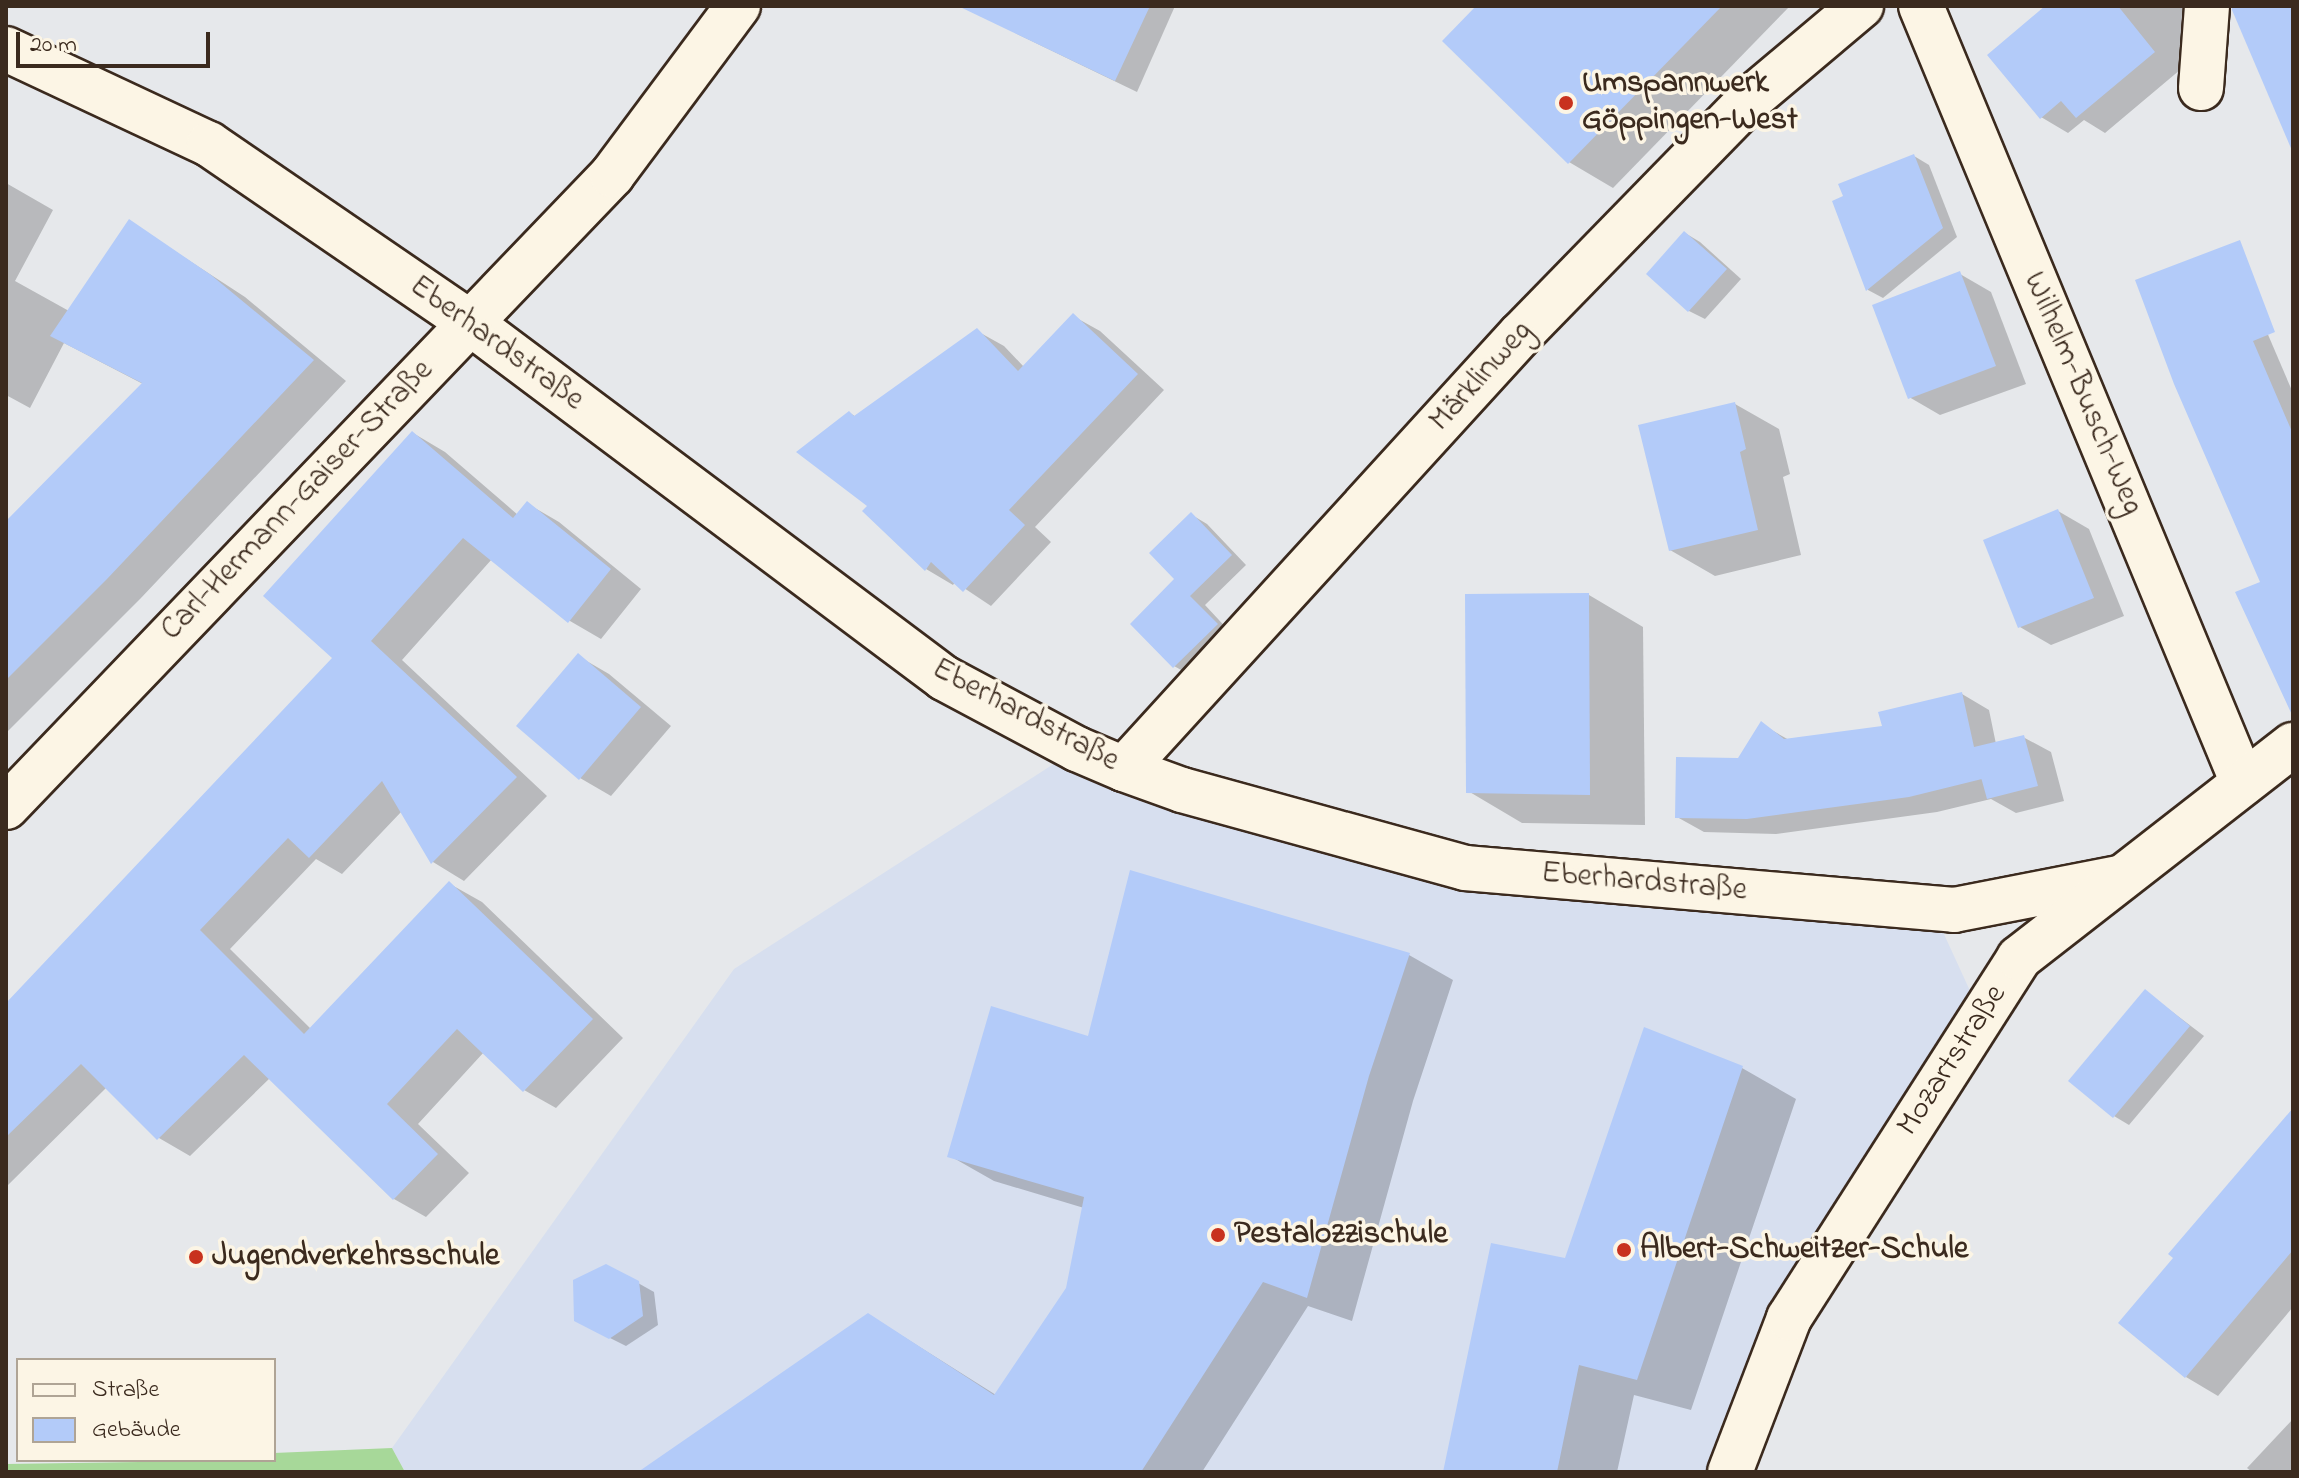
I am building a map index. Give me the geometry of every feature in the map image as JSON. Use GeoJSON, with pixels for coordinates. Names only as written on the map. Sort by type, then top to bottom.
{"type":"FeatureCollection","features":[{"type":"Feature","properties":{"kind":"street","name":"Carl-Hermann-Gaiser-Straße"},"geometry":{"type":"LineString","coordinates":[[6,807],[612,175],[738,6]]}},
{"type":"Feature","properties":{"kind":"street","name":"Märklinweg"},"geometry":{"type":"LineString","coordinates":[[1124,769],[1521,334],[1748,101],[1861,6]]}},
{"type":"Feature","properties":{"kind":"street","name":"Wilhelm-Busch-Weg"},"geometry":{"type":"LineString","coordinates":[[1921,6],[2243,783]]}},
{"type":"Feature","properties":{"kind":"street"},"geometry":{"type":"LineString","coordinates":[[2201,88],[2207,6]]}},
{"type":"Feature","properties":{"kind":"street","name":"Eberhardstraße"},"geometry":{"type":"LineString","coordinates":[[6,49],[209,144],[469,322],[944,678],[1077,749],[1124,769],[1182,790],[1465,868],[1954,910],[2118,878]]}},
{"type":"Feature","properties":{"kind":"street","name":"Mozartstraße"},"geometry":{"type":"LineString","coordinates":[[1730,1472],[1789,1318],[2019,958],[2118,878],[2293,745]]}},
{"type":"Feature","properties":{"kind":"shaded area"},"geometry":{"type":"Polygon","coordinates":[[[1077,749],[1465,868],[1932,908],[1982,1017],[1789,1318],[1730,1472],[405,1472],[392,1448],[734,969],[1077,749]]]}},
{"type":"Feature","properties":{"kind":"green space"},"geometry":{"type":"Polygon","coordinates":[[[392,1448],[405,1472],[6,1472],[6,1464],[276,1462],[276,1453],[392,1448]]]}},
{"type":"Feature","properties":{"kind":"building"},"geometry":{"type":"Polygon","coordinates":[[[958,6],[1150,6],[1115,81],[958,6]]]}},
{"type":"Feature","properties":{"kind":"building","name":"Umspannwerk Göppingen-West"},"geometry":{"type":"Polygon","coordinates":[[[1476,6],[1722,6],[1568,164],[1442,41],[1476,6]]]}},
{"type":"Feature","properties":{"kind":"building"},"geometry":{"type":"Polygon","coordinates":[[[2045,6],[2118,6],[2155,52],[2076,118],[2061,101],[2040,119],[1987,55],[2045,6]]]}},
{"type":"Feature","properties":{"kind":"building"},"geometry":{"type":"Polygon","coordinates":[[[2232,6],[2293,6],[2293,153],[2232,10],[2232,6]]]}},
{"type":"Feature","properties":{"kind":"building"},"geometry":{"type":"Polygon","coordinates":[[[1914,154],[1943,228],[1866,291],[1832,201],[1843,196],[1838,184],[1914,154]]]}},
{"type":"Feature","properties":{"kind":"building"},"geometry":{"type":"Polygon","coordinates":[[[129,219],[211,275],[314,360],[107,579],[6,680],[6,521],[142,383],[50,336],[129,219]]]}},
{"type":"Feature","properties":{"kind":"building"},"geometry":{"type":"Polygon","coordinates":[[[1684,231],[1727,269],[1688,312],[1646,274],[1684,231]]]}},
{"type":"Feature","properties":{"kind":"building"},"geometry":{"type":"Polygon","coordinates":[[[2240,240],[2275,332],[2253,341],[2293,434],[2293,717],[2235,592],[2260,582],[2174,384],[2135,280],[2240,240]]]}},
{"type":"Feature","properties":{"kind":"building"},"geometry":{"type":"Polygon","coordinates":[[[1960,271],[1996,366],[1908,399],[1872,305],[1960,271]]]}},
{"type":"Feature","properties":{"kind":"building"},"geometry":{"type":"Polygon","coordinates":[[[1073,313],[1138,374],[1009,510],[1025,525],[963,592],[931,562],[925,571],[862,511],[867,506],[796,452],[849,411],[854,416],[977,328],[1018,371],[1073,313]]]}},
{"type":"Feature","properties":{"kind":"building"},"geometry":{"type":"Polygon","coordinates":[[[1735,402],[1746,449],[1740,452],[1758,530],[1669,551],[1638,425],[1735,402]]]}},
{"type":"Feature","properties":{"kind":"building"},"geometry":{"type":"Polygon","coordinates":[[[412,431],[513,518],[527,501],[611,569],[568,623],[463,538],[371,641],[517,777],[431,864],[382,781],[309,858],[288,838],[200,930],[304,1034],[449,881],[593,1019],[523,1092],[457,1029],[387,1104],[438,1154],[393,1200],[244,1055],[157,1140],[81,1064],[6,1137],[6,1003],[332,658],[263,596],[412,431]]]}},
{"type":"Feature","properties":{"kind":"building"},"geometry":{"type":"Polygon","coordinates":[[[2058,509],[2094,598],[2018,628],[1983,540],[2058,509]]]}},
{"type":"Feature","properties":{"kind":"building"},"geometry":{"type":"Polygon","coordinates":[[[1191,512],[1232,555],[1190,596],[1218,624],[1173,668],[1130,624],[1174,579],[1149,553],[1191,512]]]}},
{"type":"Feature","properties":{"kind":"building"},"geometry":{"type":"Polygon","coordinates":[[[1589,593],[1590,795],[1466,793],[1465,594],[1589,593]]]}},
{"type":"Feature","properties":{"kind":"building"},"geometry":{"type":"Polygon","coordinates":[[[578,653],[641,707],[579,780],[516,726],[578,653]]]}},
{"type":"Feature","properties":{"kind":"building"},"geometry":{"type":"Polygon","coordinates":[[[1962,692],[1974,747],[2024,735],[2038,786],[1987,799],[1982,779],[1909,797],[1747,819],[1675,818],[1676,757],[1738,758],[1761,721],[1784,739],[1882,726],[1878,712],[1962,692]]]}},
{"type":"Feature","properties":{"kind":"building","name":"Pestalozzischule"},"geometry":{"type":"Polygon","coordinates":[[[1130,870],[1410,953],[1369,1076],[1307,1298],[1263,1282],[1141,1472],[638,1472],[868,1313],[994,1395],[1066,1288],[1084,1197],[947,1157],[991,1006],[1088,1036],[1130,870]]]}},
{"type":"Feature","properties":{"kind":"building"},"geometry":{"type":"Polygon","coordinates":[[[2145,989],[2190,1026],[2113,1118],[2068,1081],[2145,989]]]}},
{"type":"Feature","properties":{"kind":"building","name":"Albert-Schweitzer-Schule"},"geometry":{"type":"Polygon","coordinates":[[[1644,1027],[1743,1066],[1637,1380],[1579,1365],[1557,1472],[1443,1472],[1491,1243],[1565,1258],[1644,1027]]]}},
{"type":"Feature","properties":{"kind":"building"},"geometry":{"type":"Polygon","coordinates":[[[2293,1108],[2293,1250],[2185,1378],[2118,1323],[2173,1258],[2168,1254],[2293,1108]]]}},
{"type":"Feature","properties":{"kind":"building"},"geometry":{"type":"Polygon","coordinates":[[[606,1264],[639,1281],[643,1316],[609,1339],[574,1321],[573,1280],[606,1264]]]}},
{"type":"Feature","properties":{"kind":"place","name":"Umspannwerk Göppingen-West"},"geometry":{"type":"Point","coordinates":[1566,103]}},
{"type":"Feature","properties":{"kind":"place","name":"Pestalozzischule"},"geometry":{"type":"Point","coordinates":[1218,1235]}},
{"type":"Feature","properties":{"kind":"place","name":"Albert-Schweitzer-Schule"},"geometry":{"type":"Point","coordinates":[1624,1250]}},
{"type":"Feature","properties":{"kind":"place","name":"Jugendverkehrsschule"},"geometry":{"type":"Point","coordinates":[196,1257]}}]}
